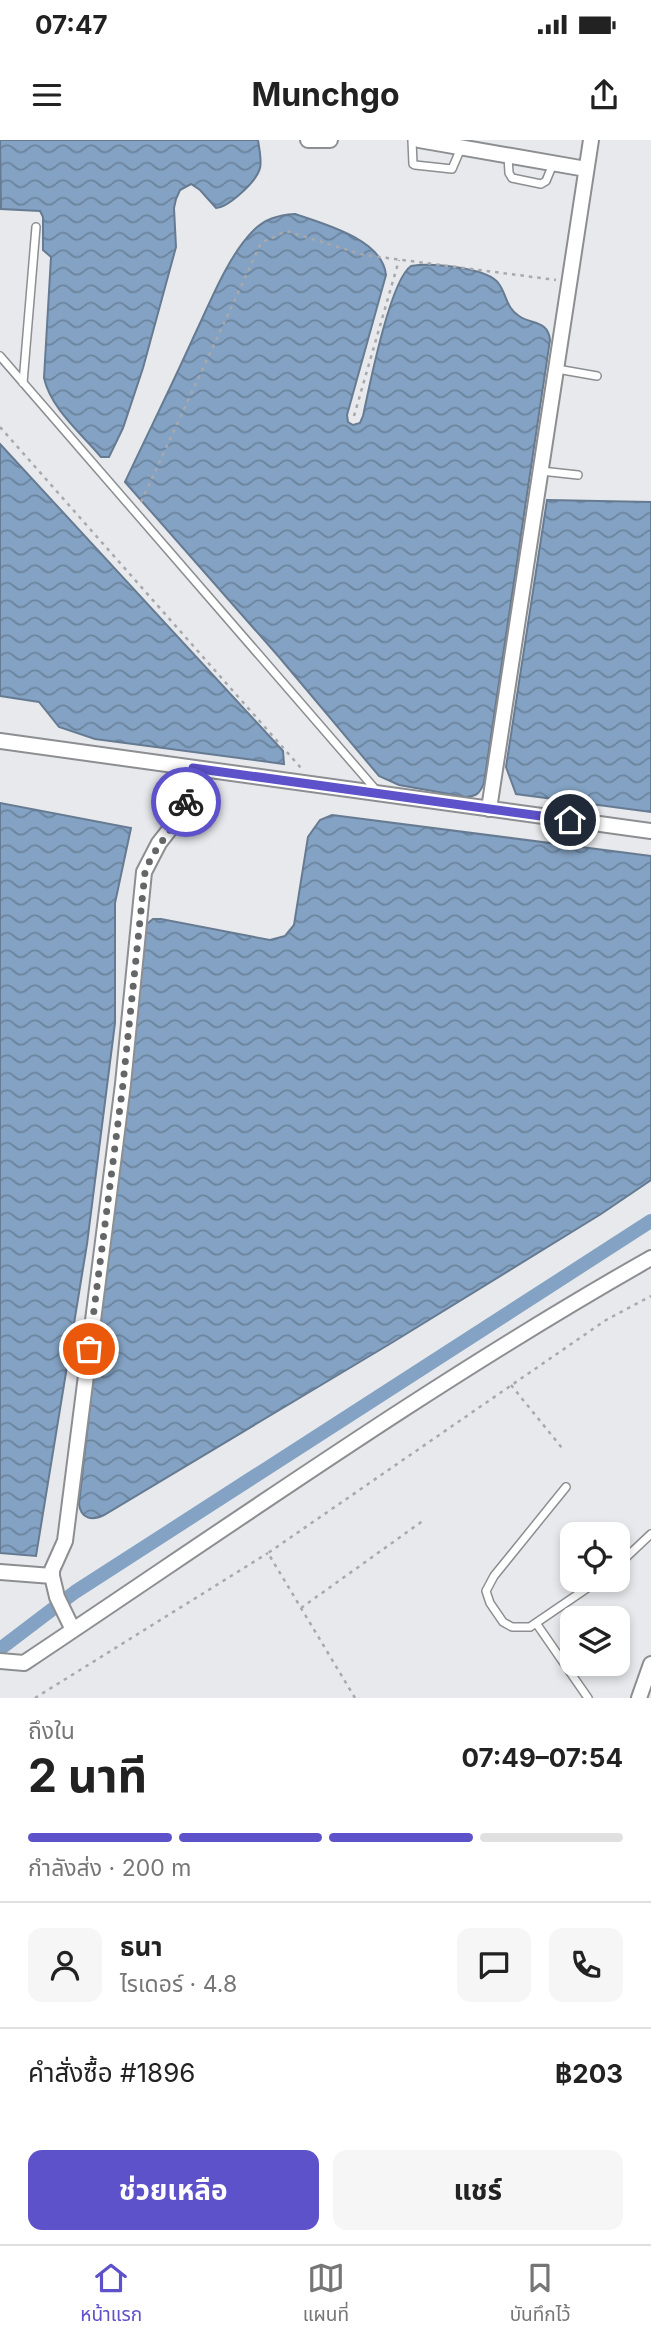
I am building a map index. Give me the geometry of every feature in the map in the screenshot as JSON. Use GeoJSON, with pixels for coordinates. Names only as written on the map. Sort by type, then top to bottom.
{"type":"FeatureCollection","features":[{"type":"Feature","properties":{"kind":"street"},"geometry":{"type":"LineString","coordinates":[[308,140],[330,140]]}},
{"type":"Feature","properties":{"kind":"street"},"geometry":{"type":"LineString","coordinates":[[419,140],[586,169]]}},
{"type":"Feature","properties":{"kind":"street"},"geometry":{"type":"LineString","coordinates":[[489,808],[591,140]]}},
{"type":"Feature","properties":{"kind":"street"},"geometry":{"type":"LineString","coordinates":[[0,741],[651,831]]}},
{"type":"Feature","properties":{"kind":"street"},"geometry":{"type":"LineString","coordinates":[[73,1630],[57,1597],[52,1576],[65,1541],[123,1084],[145,872],[159,843],[181,815],[193,768]]}},
{"type":"Feature","properties":{"kind":"street"},"geometry":{"type":"LineString","coordinates":[[0,1661],[24,1663],[379,1423],[568,1305],[651,1258]]}},
{"type":"Feature","properties":{"kind":"street"},"geometry":{"type":"LineString","coordinates":[[0,1572],[52,1576]]}},
{"type":"Feature","properties":{"kind":"street"},"geometry":{"type":"LineString","coordinates":[[639,1698],[651,1664]]}},
{"type":"Feature","properties":{"kind":"lane"},"geometry":{"type":"LineString","coordinates":[[412,140],[415,165],[452,169],[462,148]]}},
{"type":"Feature","properties":{"kind":"lane"},"geometry":{"type":"LineString","coordinates":[[508,156],[512,178],[541,184],[546,181],[553,163]]}},
{"type":"Feature","properties":{"kind":"lane"},"geometry":{"type":"LineString","coordinates":[[23,384],[36,227]]}},
{"type":"Feature","properties":{"kind":"lane"},"geometry":{"type":"LineString","coordinates":[[0,356],[379,793]]}},
{"type":"Feature","properties":{"kind":"lane"},"geometry":{"type":"LineString","coordinates":[[557,369],[597,376]]}},
{"type":"Feature","properties":{"kind":"lane"},"geometry":{"type":"LineString","coordinates":[[541,471],[578,475]]}},
{"type":"Feature","properties":{"kind":"lane"},"geometry":{"type":"LineString","coordinates":[[566,1486],[494,1576],[486,1591],[489,1603],[503,1622],[512,1627],[530,1627],[581,1592]]}},
{"type":"Feature","properties":{"kind":"lane"},"geometry":{"type":"LineString","coordinates":[[630,1554],[651,1534]]}},
{"type":"Feature","properties":{"kind":"lane"},"geometry":{"type":"LineString","coordinates":[[536,1623],[588,1698]]}},
{"type":"Feature","properties":{"kind":"path"},"geometry":{"type":"LineString","coordinates":[[136,513],[261,243],[286,231],[364,255],[570,282]]}},
{"type":"Feature","properties":{"kind":"path"},"geometry":{"type":"LineString","coordinates":[[354,416],[399,260]]}},
{"type":"Feature","properties":{"kind":"path"},"geometry":{"type":"LineString","coordinates":[[0,427],[300,765],[310,784]]}},
{"type":"Feature","properties":{"kind":"path"},"geometry":{"type":"LineString","coordinates":[[35,1698],[268,1553],[606,1320],[651,1296]]}},
{"type":"Feature","properties":{"kind":"path"},"geometry":{"type":"LineString","coordinates":[[511,1385],[562,1448]]}},
{"type":"Feature","properties":{"kind":"path"},"geometry":{"type":"LineString","coordinates":[[301,1608],[424,1520]]}},
{"type":"Feature","properties":{"kind":"path"},"geometry":{"type":"LineString","coordinates":[[268,1553],[355,1698]]}},
{"type":"Feature","properties":{"kind":"water"},"geometry":{"type":"Polygon","coordinates":[[[0,140],[258,140],[261,161],[258,173],[248,186],[222,207],[216,208],[191,184],[180,190],[174,208],[176,247],[143,368],[123,428],[109,457],[101,457],[76,430],[53,400],[44,378],[51,257],[43,250],[43,217],[40,211],[1,209],[0,140]]]}},
{"type":"Feature","properties":{"kind":"water"},"geometry":{"type":"Polygon","coordinates":[[[295,214],[336,228],[364,243],[375,252],[386,275],[347,415],[348,422],[353,425],[360,423],[363,416],[375,360],[395,291],[411,266],[458,268],[493,278],[515,313],[543,326],[549,334],[484,783],[473,796],[399,785],[379,776],[279,657],[125,482],[213,295],[235,255],[261,224],[277,217],[295,214]]]}},
{"type":"Feature","properties":{"kind":"water"},"geometry":{"type":"Polygon","coordinates":[[[0,444],[283,751],[284,764],[95,739],[59,727],[39,702],[0,696],[0,444]]]}},
{"type":"Feature","properties":{"kind":"water"},"geometry":{"type":"Polygon","coordinates":[[[547,500],[651,502],[651,812],[516,794],[506,767],[547,500]]]}},
{"type":"Feature","properties":{"kind":"water"},"geometry":{"type":"Polygon","coordinates":[[[0,803],[131,828],[115,903],[115,1023],[87,1244],[36,1556],[0,1553],[0,803]]]}},
{"type":"Feature","properties":{"kind":"water"},"geometry":{"type":"Polygon","coordinates":[[[332,815],[651,856],[651,1180],[601,1214],[393,1342],[104,1515],[95,1518],[85,1516],[79,1504],[143,927],[153,919],[161,919],[270,940],[285,936],[294,925],[308,837],[320,820],[332,815]]]}},
{"type":"Feature","properties":{"kind":"waterway"},"geometry":{"type":"LineString","coordinates":[[0,1649],[75,1592],[651,1221]]}},
{"type":"Feature","properties":{"kind":"way so far"},"geometry":{"type":"LineString","coordinates":[[89,1349],[123,1084],[145,872],[150,857],[181,815],[186,802]]}},
{"type":"Feature","properties":{"kind":"route"},"geometry":{"type":"LineString","coordinates":[[186,802],[193,768],[570,820]]}}]}
